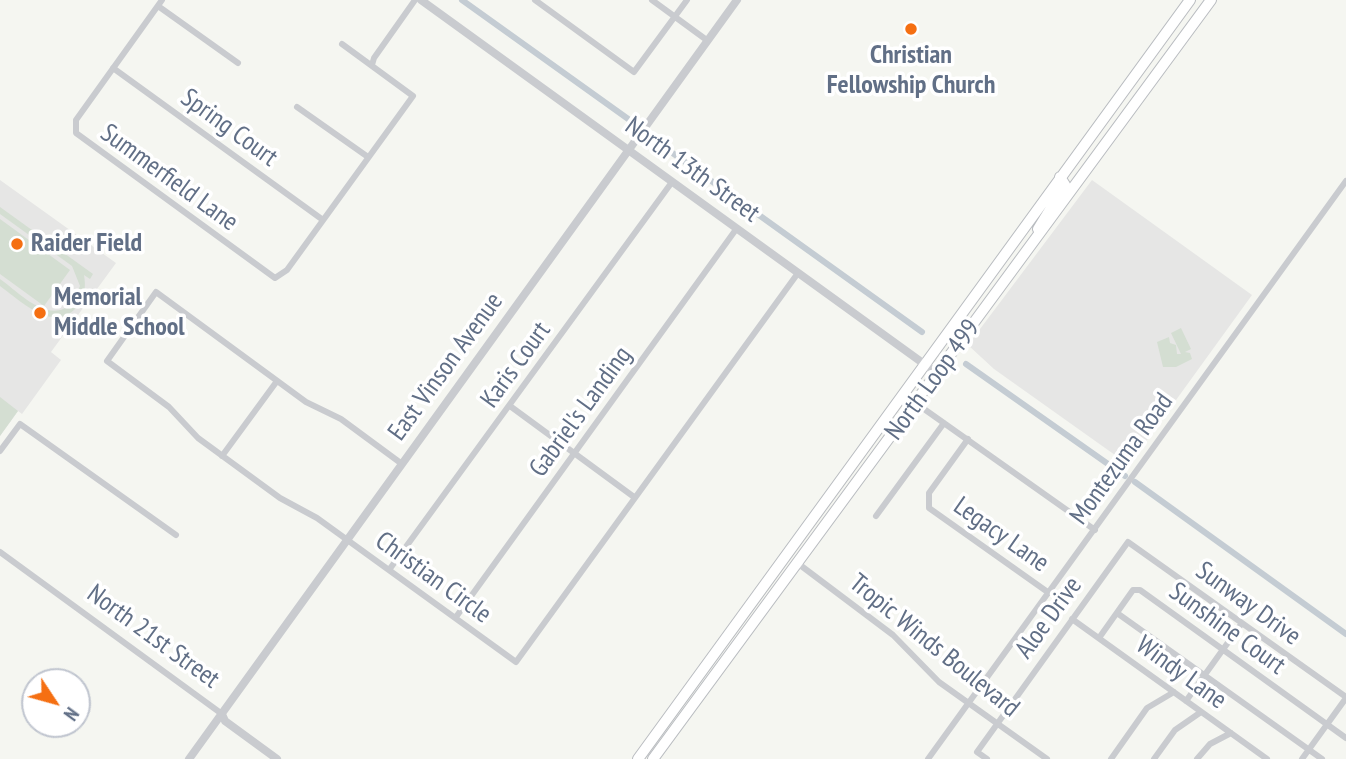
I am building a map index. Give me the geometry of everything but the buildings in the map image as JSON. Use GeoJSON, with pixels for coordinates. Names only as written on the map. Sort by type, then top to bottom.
{"type":"FeatureCollection","features":[{"type":"Feature","properties":{"kind":"main road","name":"North Loop 499"},"geometry":{"type":"LineString","coordinates":[[638,759],[1190,0]]}},
{"type":"Feature","properties":{"kind":"main road","name":"North Loop 499"},"geometry":{"type":"LineString","coordinates":[[653,759],[796,562],[917,404],[1211,0]]}},
{"type":"Feature","properties":{"kind":"main road"},"geometry":{"type":"LineString","coordinates":[[1035,242],[1045,216],[1065,185],[1060,177]]}},
{"type":"Feature","properties":{"kind":"main road"},"geometry":{"type":"LineString","coordinates":[[796,562],[794,556],[826,509],[839,480]]}},
{"type":"Feature","properties":{"kind":"street"},"geometry":{"type":"LineString","coordinates":[[372,65],[373,58],[415,0]]}},
{"type":"Feature","properties":{"kind":"street","name":"North 13th Street"},"geometry":{"type":"LineString","coordinates":[[421,0],[938,374]]}},
{"type":"Feature","properties":{"kind":"street"},"geometry":{"type":"LineString","coordinates":[[535,0],[635,72],[687,0]]}},
{"type":"Feature","properties":{"kind":"street"},"geometry":{"type":"LineString","coordinates":[[652,0],[708,41]]}},
{"type":"Feature","properties":{"kind":"street","name":"East Vinson Avenue"},"geometry":{"type":"LineString","coordinates":[[189,759],[737,0]]}},
{"type":"Feature","properties":{"kind":"street"},"geometry":{"type":"LineString","coordinates":[[160,3],[238,63]]}},
{"type":"Feature","properties":{"kind":"street","name":"Summerfield Lane"},"geometry":{"type":"LineString","coordinates":[[160,3],[76,120],[74,129],[79,137],[275,278],[284,274],[323,220]]}},
{"type":"Feature","properties":{"kind":"street"},"geometry":{"type":"LineString","coordinates":[[323,220],[413,96],[342,44]]}},
{"type":"Feature","properties":{"kind":"street","name":"Spring Court"},"geometry":{"type":"LineString","coordinates":[[113,68],[323,220]]}},
{"type":"Feature","properties":{"kind":"street"},"geometry":{"type":"LineString","coordinates":[[297,107],[368,157]]}},
{"type":"Feature","properties":{"kind":"street","name":"Montezuma Road"},"geometry":{"type":"LineString","coordinates":[[928,759],[1346,181]]}},
{"type":"Feature","properties":{"kind":"street","name":"Karis Court"},"geometry":{"type":"LineString","coordinates":[[389,570],[672,182]]}},
{"type":"Feature","properties":{"kind":"street","name":"Gabriel's Landing"},"geometry":{"type":"LineString","coordinates":[[456,617],[737,228]]}},
{"type":"Feature","properties":{"kind":"street","name":"Christian Circle"},"geometry":{"type":"LineString","coordinates":[[277,381],[156,292],[107,361],[169,407],[198,438],[222,456],[280,498],[317,518],[516,662],[798,273]]}},
{"type":"Feature","properties":{"kind":"street"},"geometry":{"type":"LineString","coordinates":[[222,456],[277,381],[313,407],[341,419],[402,464]]}},
{"type":"Feature","properties":{"kind":"street"},"geometry":{"type":"LineString","coordinates":[[917,404],[1095,530]]}},
{"type":"Feature","properties":{"kind":"street"},"geometry":{"type":"LineString","coordinates":[[510,406],[634,497]]}},
{"type":"Feature","properties":{"kind":"street"},"geometry":{"type":"LineString","coordinates":[[876,516],[944,423]]}},
{"type":"Feature","properties":{"kind":"street"},"geometry":{"type":"LineString","coordinates":[[0,452],[20,424],[176,535]]}},
{"type":"Feature","properties":{"kind":"street","name":"Legacy Lane"},"geometry":{"type":"LineString","coordinates":[[968,439],[929,493],[929,508],[1049,593]]}},
{"type":"Feature","properties":{"kind":"street","name":"Aloe Drive"},"geometry":{"type":"LineString","coordinates":[[987,759],[977,752],[1128,541]]}},
{"type":"Feature","properties":{"kind":"street","name":"Sunway Drive"},"geometry":{"type":"LineString","coordinates":[[1128,541],[1346,698]]}},
{"type":"Feature","properties":{"kind":"street","name":"North 21st Street"},"geometry":{"type":"LineString","coordinates":[[0,552],[222,714],[225,721],[278,759]]}},
{"type":"Feature","properties":{"kind":"street","name":"Tropic Winds Boulevard"},"geometry":{"type":"LineString","coordinates":[[796,562],[893,635],[928,673],[1047,759]]}},
{"type":"Feature","properties":{"kind":"street","name":"Sunshine Court"},"geometry":{"type":"LineString","coordinates":[[1099,638],[1137,589],[1346,737]]}},
{"type":"Feature","properties":{"kind":"street"},"geometry":{"type":"LineString","coordinates":[[1117,613],[1322,759]]}},
{"type":"Feature","properties":{"kind":"street","name":"Windy Lane"},"geometry":{"type":"LineString","coordinates":[[1072,619],[1267,759]]}},
{"type":"Feature","properties":{"kind":"street"},"geometry":{"type":"LineString","coordinates":[[1186,701],[1242,623]]}},
{"type":"Feature","properties":{"kind":"street"},"geometry":{"type":"LineString","coordinates":[[1111,759],[1147,708],[1174,692]]}},
{"type":"Feature","properties":{"kind":"street"},"geometry":{"type":"LineString","coordinates":[[1302,759],[1346,698]]}},
{"type":"Feature","properties":{"kind":"street"},"geometry":{"type":"LineString","coordinates":[[1154,759],[1175,730],[1201,712]]}},
{"type":"Feature","properties":{"kind":"street"},"geometry":{"type":"LineString","coordinates":[[1197,759],[1210,744],[1231,733]]}},
{"type":"Feature","properties":{"kind":"street"},"geometry":{"type":"LineString","coordinates":[[1252,759],[1259,753]]}},
{"type":"Feature","properties":{"kind":"shaded area","name":"Memorial Middle School"},"geometry":{"type":"Polygon","coordinates":[[[0,180],[116,263],[51,352],[61,360],[22,414],[18,411],[0,436],[0,180]]]}},
{"type":"Feature","properties":{"kind":"shaded area"},"geometry":{"type":"Polygon","coordinates":[[[1092,180],[1252,295],[1129,465],[994,369],[968,345],[1092,180]]]}},
{"type":"Feature","properties":{"kind":"shaded area"},"geometry":{"type":"Polygon","coordinates":[[[0,207],[93,274],[90,279],[84,275],[82,300],[68,314],[58,317],[37,312],[0,286],[0,279],[35,305],[54,311],[73,303],[80,286],[72,266],[0,214],[0,207]]]}},
{"type":"Feature","properties":{"kind":"shaded area","name":"Raider Field"},"geometry":{"type":"Polygon","coordinates":[[[0,219],[70,270],[44,306],[0,274],[0,219]]]}},
{"type":"Feature","properties":{"kind":"shaded area"},"geometry":{"type":"Polygon","coordinates":[[[1181,328],[1191,349],[1185,352],[1190,353],[1192,359],[1176,367],[1163,367],[1157,342],[1169,337],[1170,343],[1176,345],[1177,354],[1181,354],[1171,333],[1181,328]]]}},
{"type":"Feature","properties":{"kind":"shaded area"},"geometry":{"type":"Polygon","coordinates":[[[0,397],[18,411],[0,436],[0,397]]]}},
{"type":"Feature","properties":{"kind":"waterway"},"geometry":{"type":"LineString","coordinates":[[462,0],[631,121]]}},
{"type":"Feature","properties":{"kind":"waterway"},"geometry":{"type":"LineString","coordinates":[[653,139],[922,332]]}},
{"type":"Feature","properties":{"kind":"waterway"},"geometry":{"type":"LineString","coordinates":[[966,364],[1125,476]]}},
{"type":"Feature","properties":{"kind":"waterway"},"geometry":{"type":"LineString","coordinates":[[1135,482],[1346,634]]}},
{"type":"Feature","properties":{"kind":"place","name":"Christian Fellowship Church"},"geometry":{"type":"Point","coordinates":[911,29]}},
{"type":"Feature","properties":{"kind":"place","name":"Raider Field"},"geometry":{"type":"Point","coordinates":[17,244]}},
{"type":"Feature","properties":{"kind":"place","name":"Memorial Middle School"},"geometry":{"type":"Point","coordinates":[40,313]}}]}
